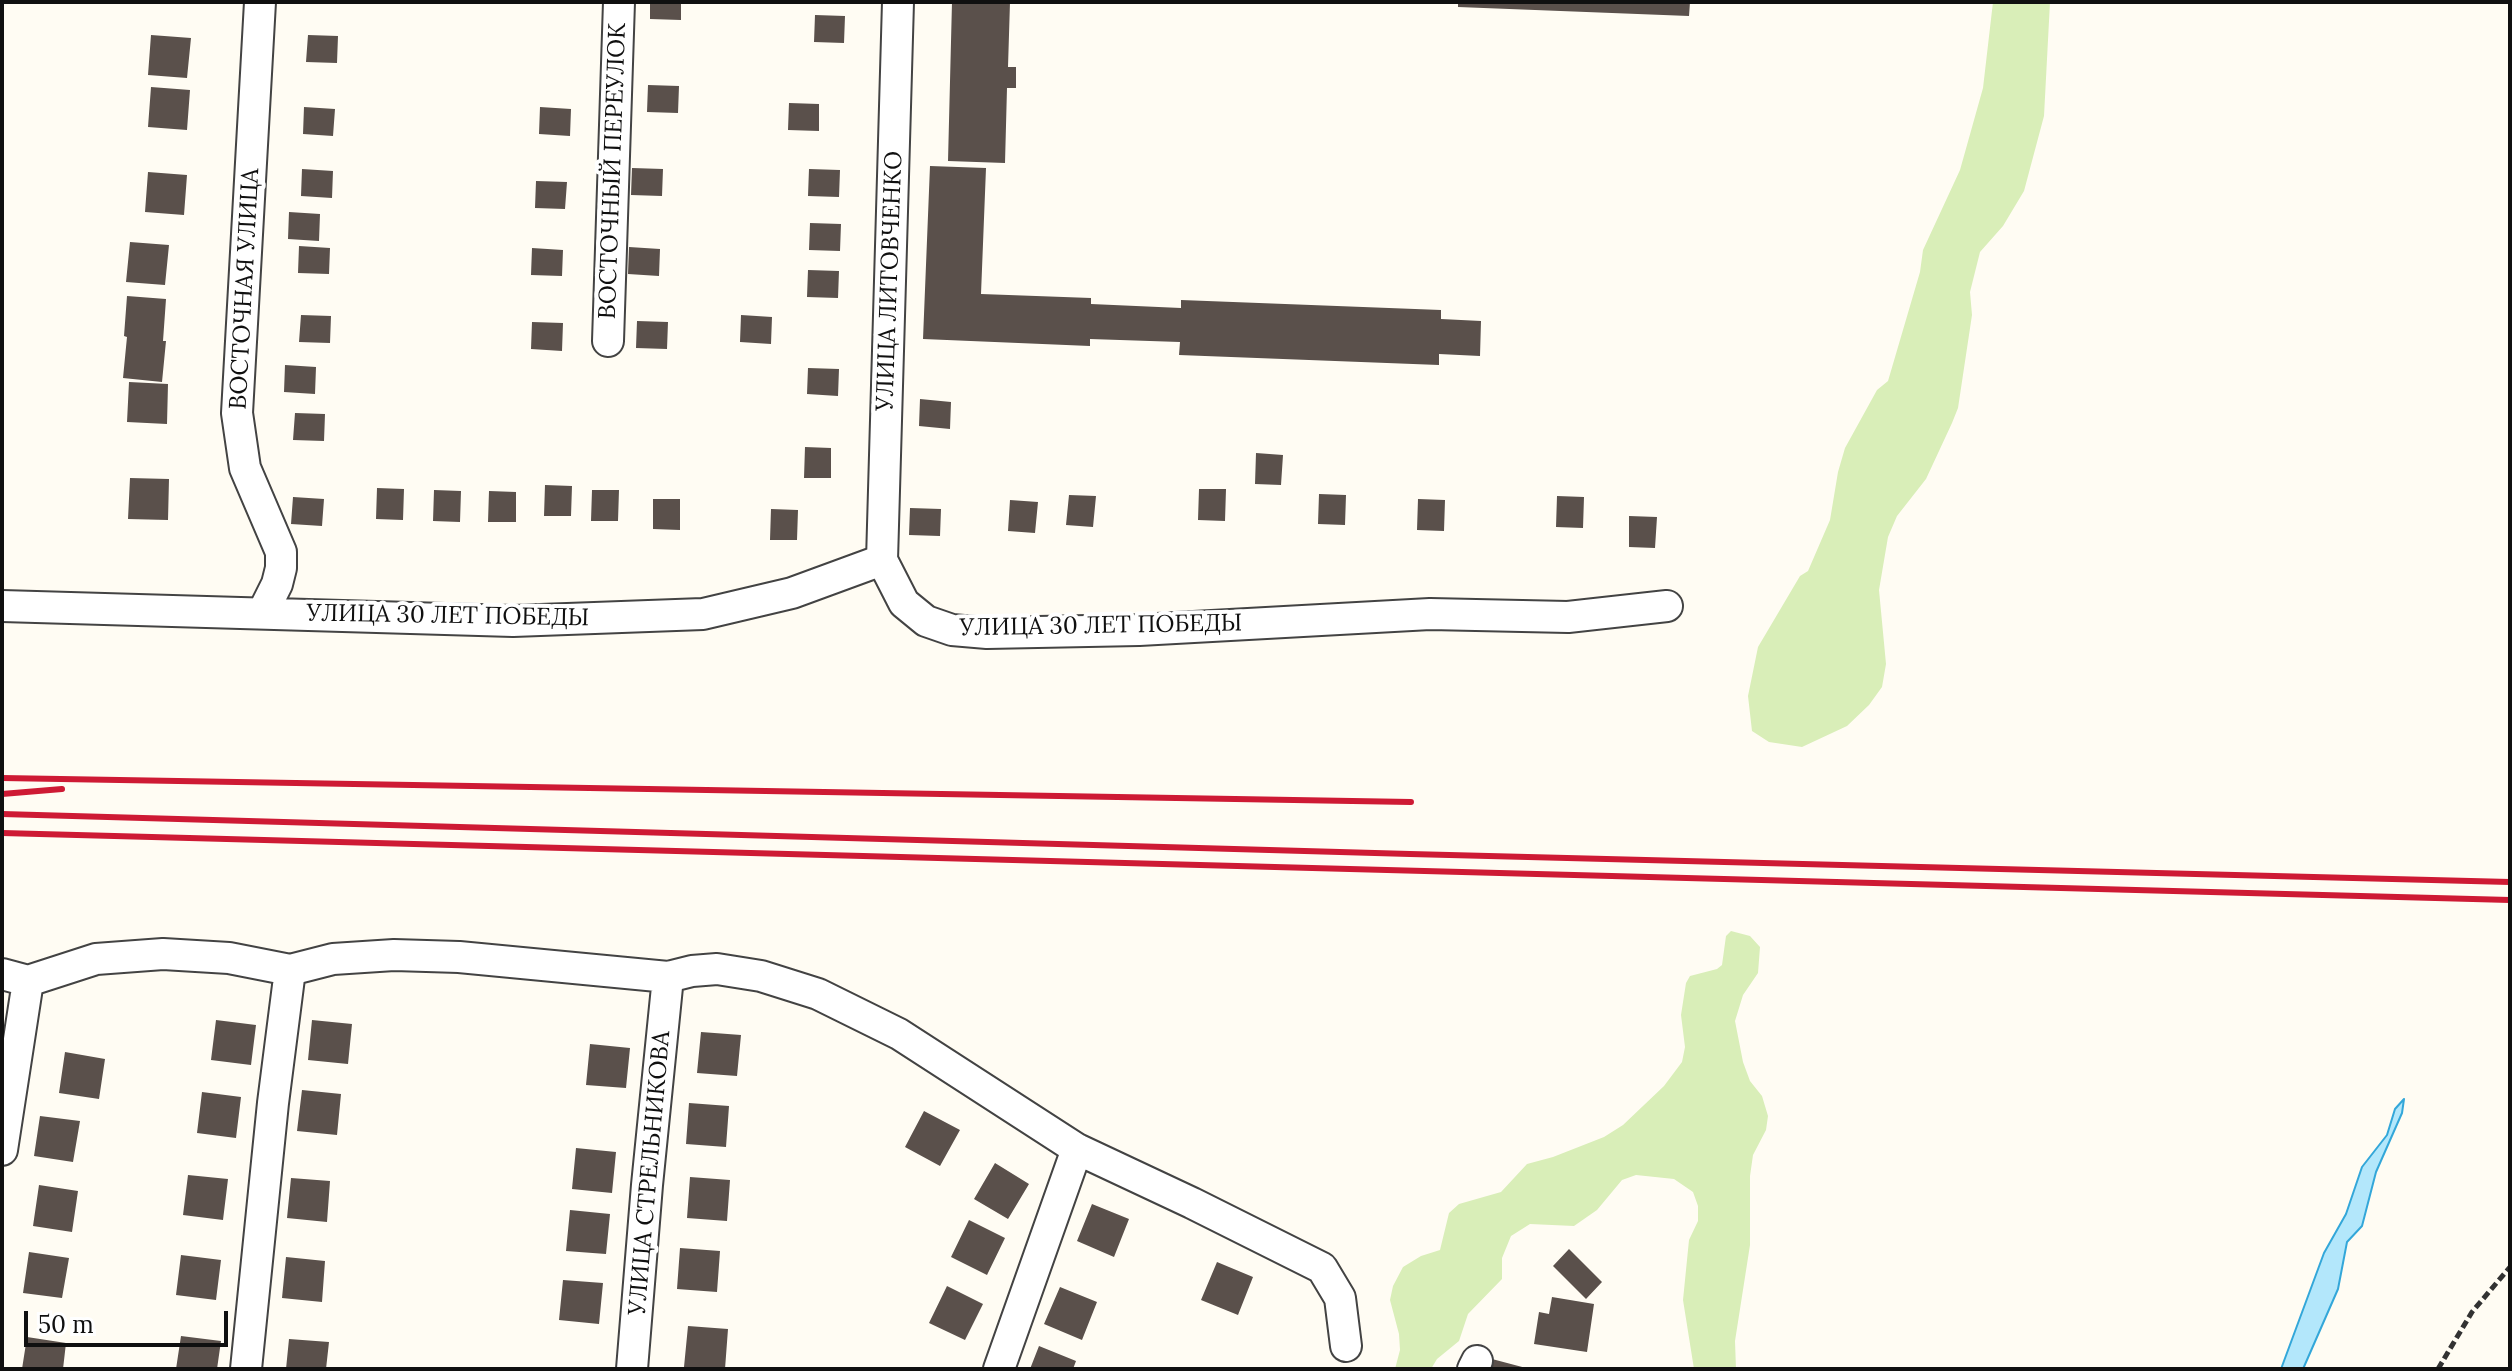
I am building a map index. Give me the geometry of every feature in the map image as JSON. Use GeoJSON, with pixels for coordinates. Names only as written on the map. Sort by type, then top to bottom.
{"type":"FeatureCollection","features":[{"type":"Feature","properties":{"kind":"street","name":"ВОСТОЧНАЯ УЛИЦА"},"geometry":{"type":"LineString","coordinates":[[260,2],[237,413],[245,468],[281,552],[277,584],[263,612]]}},
{"type":"Feature","properties":{"kind":"street","name":"ВОСТОЧНЫЙ ПЕРЕУЛОК"},"geometry":{"type":"LineString","coordinates":[[608,341],[619,2]]}},
{"type":"Feature","properties":{"kind":"street","name":"УЛИЦА ЛИТОВЧЕНКО"},"geometry":{"type":"LineString","coordinates":[[882,560],[898,2]]}},
{"type":"Feature","properties":{"kind":"street","name":"УЛИЦА 30 ЛЕТ ПОБЕДЫ"},"geometry":{"type":"LineString","coordinates":[[2,606],[513,621],[703,614],[792,593],[882,560],[904,603],[926,621],[952,630],[987,633],[1139,630],[1430,614],[1568,617],[1667,606]]}},
{"type":"Feature","properties":{"kind":"street"},"geometry":{"type":"LineString","coordinates":[[2,1150],[15,978],[96,959],[163,954],[229,958],[290,970],[333,959],[394,955],[459,957],[668,977],[717,969],[761,976],[818,994],[899,1034],[1077,1149],[1322,1268],[1340,1298],[1346,1346]]}},
{"type":"Feature","properties":{"kind":"street"},"geometry":{"type":"LineString","coordinates":[[246,1369],[290,970]]}},
{"type":"Feature","properties":{"kind":"street","name":"УЛИЦА СТРЕЛЬНИКОВА"},"geometry":{"type":"LineString","coordinates":[[632,1369],[668,977]]}},
{"type":"Feature","properties":{"kind":"street"},"geometry":{"type":"LineString","coordinates":[[999,1369],[1077,1149]]}},
{"type":"Feature","properties":{"kind":"path"},"geometry":{"type":"LineString","coordinates":[[2438,1369],[2472,1312],[2510,1267]]}},
{"type":"Feature","properties":{"kind":"green space"},"geometry":{"type":"Polygon","coordinates":[[[1993,2],[2050,2],[2044,116],[2024,191],[2003,226],[1980,252],[1970,292],[1972,315],[1958,408],[1926,479],[1897,516],[1888,537],[1879,590],[1886,664],[1882,687],[1847,726],[1802,747],[1769,742],[1752,731],[1748,696],[1758,647],[1800,576],[1808,571],[1830,520],[1845,448],[1877,390],[1888,381],[1920,272],[1923,250],[1960,170],[1983,88],[1993,2]]]}},
{"type":"Feature","properties":{"kind":"green space"},"geometry":{"type":"Polygon","coordinates":[[[1731,931],[1750,936],[1760,947],[1758,973],[1743,995],[1735,1021],[1743,1062],[1750,1081],[1762,1096],[1768,1116],[1766,1130],[1753,1155],[1750,1176],[1750,1245],[1735,1341],[1736,1369],[1694,1369],[1683,1300],[1689,1240],[1698,1221],[1698,1206],[1693,1192],[1674,1179],[1636,1175],[1622,1180],[1597,1210],[1574,1226],[1530,1224],[1511,1236],[1502,1258],[1502,1279],[1468,1314],[1459,1341],[1437,1359],[1431,1369],[1395,1369],[1400,1350],[1399,1334],[1390,1300],[1403,1267],[1421,1256],[1440,1250],[1449,1213],[1459,1204],[1501,1192],[1527,1164],[1604,1137],[1623,1125],[1664,1086],[1682,1062],[1685,1047],[1681,1015],[1686,983],[1690,976],[1722,965],[1726,936],[1731,931]]]}},
{"type":"Feature","properties":{"kind":"water"},"geometry":{"type":"Polygon","coordinates":[[[2404,1099],[2402,1113],[2376,1172],[2362,1226],[2347,1242],[2338,1289],[2303,1369],[2281,1369],[2324,1253],[2346,1214],[2362,1167],[2387,1135],[2395,1109],[2404,1099]]]}},
{"type":"Feature","properties":{"kind":"building"},"geometry":{"type":"Polygon","coordinates":[[[650,2],[681,2],[681,20],[650,19],[650,2]]]}},
{"type":"Feature","properties":{"kind":"building"},"geometry":{"type":"Polygon","coordinates":[[[952,2],[1010,2],[1008,67],[1016,67],[1016,88],[1007,88],[1005,163],[948,161],[952,2]]]}},
{"type":"Feature","properties":{"kind":"building"},"geometry":{"type":"Polygon","coordinates":[[[1458,2],[1690,2],[1689,16],[1458,7],[1458,2]]]}},
{"type":"Feature","properties":{"kind":"building"},"geometry":{"type":"Polygon","coordinates":[[[815,15],[845,16],[844,43],[814,42],[815,15]]]}},
{"type":"Feature","properties":{"kind":"building"},"geometry":{"type":"Polygon","coordinates":[[[151,35],[191,38],[187,78],[148,75],[151,35]]]}},
{"type":"Feature","properties":{"kind":"building"},"geometry":{"type":"Polygon","coordinates":[[[308,35],[338,36],[337,63],[306,62],[308,35]]]}},
{"type":"Feature","properties":{"kind":"building"},"geometry":{"type":"Polygon","coordinates":[[[648,85],[679,86],[678,113],[647,112],[648,85]]]}},
{"type":"Feature","properties":{"kind":"building"},"geometry":{"type":"Polygon","coordinates":[[[151,87],[190,90],[187,130],[148,127],[151,87]]]}},
{"type":"Feature","properties":{"kind":"building"},"geometry":{"type":"Polygon","coordinates":[[[789,103],[819,104],[819,131],[788,130],[789,103]]]}},
{"type":"Feature","properties":{"kind":"building"},"geometry":{"type":"Polygon","coordinates":[[[304,107],[335,109],[333,136],[303,134],[304,107]]]}},
{"type":"Feature","properties":{"kind":"building"},"geometry":{"type":"Polygon","coordinates":[[[540,107],[571,109],[570,136],[539,134],[540,107]]]}},
{"type":"Feature","properties":{"kind":"building"},"geometry":{"type":"Polygon","coordinates":[[[930,166],[986,168],[981,294],[1091,298],[1091,304],[1181,308],[1181,300],[1441,310],[1441,319],[1481,321],[1480,356],[1439,354],[1439,365],[1179,355],[1180,342],[1090,339],[1090,346],[923,339],[930,166]]]}},
{"type":"Feature","properties":{"kind":"building"},"geometry":{"type":"Polygon","coordinates":[[[632,168],[663,169],[662,196],[631,195],[632,168]]]}},
{"type":"Feature","properties":{"kind":"building"},"geometry":{"type":"Polygon","coordinates":[[[302,169],[333,171],[332,198],[301,196],[302,169]]]}},
{"type":"Feature","properties":{"kind":"building"},"geometry":{"type":"Polygon","coordinates":[[[809,169],[840,170],[839,197],[808,196],[809,169]]]}},
{"type":"Feature","properties":{"kind":"building"},"geometry":{"type":"Polygon","coordinates":[[[148,172],[187,175],[184,215],[145,212],[148,172]]]}},
{"type":"Feature","properties":{"kind":"building"},"geometry":{"type":"Polygon","coordinates":[[[536,181],[567,182],[565,209],[535,208],[536,181]]]}},
{"type":"Feature","properties":{"kind":"building"},"geometry":{"type":"Polygon","coordinates":[[[289,212],[320,214],[319,241],[288,239],[289,212]]]}},
{"type":"Feature","properties":{"kind":"building"},"geometry":{"type":"Polygon","coordinates":[[[810,223],[841,224],[840,251],[809,250],[810,223]]]}},
{"type":"Feature","properties":{"kind":"building"},"geometry":{"type":"Polygon","coordinates":[[[130,242],[169,245],[165,285],[126,282],[130,242]]]}},
{"type":"Feature","properties":{"kind":"building"},"geometry":{"type":"Polygon","coordinates":[[[299,246],[330,248],[329,274],[298,273],[299,246]]]}},
{"type":"Feature","properties":{"kind":"building"},"geometry":{"type":"Polygon","coordinates":[[[629,247],[660,249],[659,276],[628,274],[629,247]]]}},
{"type":"Feature","properties":{"kind":"building"},"geometry":{"type":"Polygon","coordinates":[[[532,248],[563,250],[562,276],[531,275],[532,248]]]}},
{"type":"Feature","properties":{"kind":"building"},"geometry":{"type":"Polygon","coordinates":[[[808,270],[839,271],[838,298],[807,297],[808,270]]]}},
{"type":"Feature","properties":{"kind":"building"},"geometry":{"type":"Polygon","coordinates":[[[127,296],[166,299],[162,382],[123,378],[127,296]]]}},
{"type":"Feature","properties":{"kind":"building"},"geometry":{"type":"Polygon","coordinates":[[[301,315],[331,316],[330,343],[299,342],[301,315]]]}},
{"type":"Feature","properties":{"kind":"building"},"geometry":{"type":"Polygon","coordinates":[[[741,315],[772,317],[771,344],[740,342],[741,315]]]}},
{"type":"Feature","properties":{"kind":"building"},"geometry":{"type":"Polygon","coordinates":[[[637,321],[668,322],[667,349],[636,348],[637,321]]]}},
{"type":"Feature","properties":{"kind":"building"},"geometry":{"type":"Polygon","coordinates":[[[532,322],[563,323],[562,351],[531,349],[532,322]]]}},
{"type":"Feature","properties":{"kind":"building"},"geometry":{"type":"Polygon","coordinates":[[[285,365],[316,367],[315,394],[284,392],[285,365]]]}},
{"type":"Feature","properties":{"kind":"building"},"geometry":{"type":"Polygon","coordinates":[[[808,368],[839,369],[838,396],[807,394],[808,368]]]}},
{"type":"Feature","properties":{"kind":"building"},"geometry":{"type":"Polygon","coordinates":[[[129,382],[168,384],[167,424],[127,422],[129,382]]]}},
{"type":"Feature","properties":{"kind":"building"},"geometry":{"type":"Polygon","coordinates":[[[920,399],[951,402],[950,429],[919,426],[920,399]]]}},
{"type":"Feature","properties":{"kind":"building"},"geometry":{"type":"Polygon","coordinates":[[[295,413],[325,414],[324,441],[293,440],[295,413]]]}},
{"type":"Feature","properties":{"kind":"building"},"geometry":{"type":"Polygon","coordinates":[[[805,447],[831,448],[831,478],[804,478],[805,447]]]}},
{"type":"Feature","properties":{"kind":"building"},"geometry":{"type":"Polygon","coordinates":[[[1256,453],[1283,455],[1281,485],[1255,484],[1256,453]]]}},
{"type":"Feature","properties":{"kind":"building"},"geometry":{"type":"Polygon","coordinates":[[[130,478],[169,479],[168,520],[128,519],[130,478]]]}},
{"type":"Feature","properties":{"kind":"building"},"geometry":{"type":"Polygon","coordinates":[[[545,485],[572,486],[571,516],[544,516],[545,485]]]}},
{"type":"Feature","properties":{"kind":"building"},"geometry":{"type":"Polygon","coordinates":[[[377,488],[404,489],[403,520],[376,519],[377,488]]]}},
{"type":"Feature","properties":{"kind":"building"},"geometry":{"type":"Polygon","coordinates":[[[1199,489],[1226,489],[1225,521],[1198,520],[1199,489]]]}},
{"type":"Feature","properties":{"kind":"building"},"geometry":{"type":"Polygon","coordinates":[[[434,490],[461,491],[460,522],[433,521],[434,490]]]}},
{"type":"Feature","properties":{"kind":"building"},"geometry":{"type":"Polygon","coordinates":[[[592,490],[619,490],[618,521],[591,521],[592,490]]]}},
{"type":"Feature","properties":{"kind":"building"},"geometry":{"type":"Polygon","coordinates":[[[489,491],[516,492],[516,522],[488,522],[489,491]]]}},
{"type":"Feature","properties":{"kind":"building"},"geometry":{"type":"Polygon","coordinates":[[[1319,494],[1346,495],[1345,525],[1318,524],[1319,494]]]}},
{"type":"Feature","properties":{"kind":"building"},"geometry":{"type":"Polygon","coordinates":[[[1069,495],[1096,496],[1093,527],[1066,525],[1069,495]]]}},
{"type":"Feature","properties":{"kind":"building"},"geometry":{"type":"Polygon","coordinates":[[[1557,496],[1584,497],[1583,528],[1556,527],[1557,496]]]}},
{"type":"Feature","properties":{"kind":"building"},"geometry":{"type":"Polygon","coordinates":[[[293,497],[324,499],[322,526],[291,524],[293,497]]]}},
{"type":"Feature","properties":{"kind":"building"},"geometry":{"type":"Polygon","coordinates":[[[653,499],[680,499],[680,530],[653,529],[653,499]]]}},
{"type":"Feature","properties":{"kind":"building"},"geometry":{"type":"Polygon","coordinates":[[[1418,499],[1445,500],[1444,531],[1417,530],[1418,499]]]}},
{"type":"Feature","properties":{"kind":"building"},"geometry":{"type":"Polygon","coordinates":[[[1010,500],[1038,502],[1035,533],[1008,531],[1010,500]]]}},
{"type":"Feature","properties":{"kind":"building"},"geometry":{"type":"Polygon","coordinates":[[[910,508],[941,509],[940,536],[909,535],[910,508]]]}},
{"type":"Feature","properties":{"kind":"building"},"geometry":{"type":"Polygon","coordinates":[[[771,509],[798,510],[797,540],[770,540],[771,509]]]}},
{"type":"Feature","properties":{"kind":"building"},"geometry":{"type":"Polygon","coordinates":[[[1629,516],[1657,517],[1655,548],[1629,547],[1629,516]]]}},
{"type":"Feature","properties":{"kind":"building"},"geometry":{"type":"Polygon","coordinates":[[[216,1020],[256,1025],[251,1065],[211,1060],[216,1020]]]}},
{"type":"Feature","properties":{"kind":"building"},"geometry":{"type":"Polygon","coordinates":[[[312,1020],[352,1024],[348,1064],[308,1060],[312,1020]]]}},
{"type":"Feature","properties":{"kind":"building"},"geometry":{"type":"Polygon","coordinates":[[[701,1032],[741,1035],[737,1076],[697,1073],[701,1032]]]}},
{"type":"Feature","properties":{"kind":"building"},"geometry":{"type":"Polygon","coordinates":[[[590,1044],[630,1048],[626,1088],[586,1085],[590,1044]]]}},
{"type":"Feature","properties":{"kind":"building"},"geometry":{"type":"Polygon","coordinates":[[[65,1052],[105,1059],[99,1099],[59,1093],[65,1052]]]}},
{"type":"Feature","properties":{"kind":"building"},"geometry":{"type":"Polygon","coordinates":[[[302,1090],[341,1094],[337,1135],[297,1131],[302,1090]]]}},
{"type":"Feature","properties":{"kind":"building"},"geometry":{"type":"Polygon","coordinates":[[[202,1092],[241,1097],[236,1138],[197,1133],[202,1092]]]}},
{"type":"Feature","properties":{"kind":"building"},"geometry":{"type":"Polygon","coordinates":[[[689,1103],[729,1106],[726,1147],[686,1144],[689,1103]]]}},
{"type":"Feature","properties":{"kind":"building"},"geometry":{"type":"Polygon","coordinates":[[[924,1111],[960,1130],[940,1166],[905,1147],[924,1111]]]}},
{"type":"Feature","properties":{"kind":"building"},"geometry":{"type":"Polygon","coordinates":[[[40,1116],[80,1121],[73,1162],[34,1156],[40,1116]]]}},
{"type":"Feature","properties":{"kind":"building"},"geometry":{"type":"Polygon","coordinates":[[[576,1148],[616,1152],[612,1193],[572,1189],[576,1148]]]}},
{"type":"Feature","properties":{"kind":"building"},"geometry":{"type":"Polygon","coordinates":[[[995,1163],[1029,1184],[1008,1219],[974,1199],[995,1163]]]}},
{"type":"Feature","properties":{"kind":"building"},"geometry":{"type":"Polygon","coordinates":[[[188,1175],[228,1179],[223,1220],[183,1215],[188,1175]]]}},
{"type":"Feature","properties":{"kind":"building"},"geometry":{"type":"Polygon","coordinates":[[[690,1177],[730,1180],[727,1221],[687,1218],[690,1177]]]}},
{"type":"Feature","properties":{"kind":"building"},"geometry":{"type":"Polygon","coordinates":[[[291,1178],[330,1181],[327,1222],[287,1218],[291,1178]]]}},
{"type":"Feature","properties":{"kind":"building"},"geometry":{"type":"Polygon","coordinates":[[[39,1185],[78,1191],[72,1232],[33,1226],[39,1185]]]}},
{"type":"Feature","properties":{"kind":"building"},"geometry":{"type":"Polygon","coordinates":[[[1092,1204],[1129,1219],[1114,1257],[1077,1241],[1092,1204]]]}},
{"type":"Feature","properties":{"kind":"building"},"geometry":{"type":"Polygon","coordinates":[[[570,1210],[610,1214],[606,1254],[566,1251],[570,1210]]]}},
{"type":"Feature","properties":{"kind":"building"},"geometry":{"type":"Polygon","coordinates":[[[969,1220],[1005,1238],[987,1275],[951,1257],[969,1220]]]}},
{"type":"Feature","properties":{"kind":"building"},"geometry":{"type":"Polygon","coordinates":[[[680,1248],[720,1251],[717,1292],[677,1289],[680,1248]]]}},
{"type":"Feature","properties":{"kind":"building"},"geometry":{"type":"Polygon","coordinates":[[[1569,1249],[1602,1282],[1586,1299],[1553,1266],[1569,1249]]]}},
{"type":"Feature","properties":{"kind":"building"},"geometry":{"type":"Polygon","coordinates":[[[29,1252],[69,1258],[62,1298],[23,1293],[29,1252]]]}},
{"type":"Feature","properties":{"kind":"building"},"geometry":{"type":"Polygon","coordinates":[[[181,1255],[221,1260],[216,1300],[176,1295],[181,1255]]]}},
{"type":"Feature","properties":{"kind":"building"},"geometry":{"type":"Polygon","coordinates":[[[286,1257],[325,1261],[322,1302],[282,1298],[286,1257]]]}},
{"type":"Feature","properties":{"kind":"building"},"geometry":{"type":"Polygon","coordinates":[[[1217,1262],[1253,1277],[1238,1315],[1201,1300],[1217,1262]]]}},
{"type":"Feature","properties":{"kind":"building"},"geometry":{"type":"Polygon","coordinates":[[[563,1280],[603,1283],[599,1324],[559,1320],[563,1280]]]}},
{"type":"Feature","properties":{"kind":"building"},"geometry":{"type":"Polygon","coordinates":[[[947,1286],[983,1304],[965,1340],[929,1323],[947,1286]]]}},
{"type":"Feature","properties":{"kind":"building"},"geometry":{"type":"Polygon","coordinates":[[[1060,1287],[1097,1302],[1082,1340],[1044,1324],[1060,1287]]]}},
{"type":"Feature","properties":{"kind":"building"},"geometry":{"type":"Polygon","coordinates":[[[1552,1297],[1594,1304],[1587,1352],[1534,1344],[1539,1312],[1549,1314],[1552,1297]]]}},
{"type":"Feature","properties":{"kind":"building"},"geometry":{"type":"Polygon","coordinates":[[[688,1326],[728,1329],[725,1369],[684,1367],[688,1326]]]}},
{"type":"Feature","properties":{"kind":"building"},"geometry":{"type":"Polygon","coordinates":[[[181,1336],[221,1341],[217,1369],[176,1369],[181,1336]]]}},
{"type":"Feature","properties":{"kind":"building"},"geometry":{"type":"Polygon","coordinates":[[[27,1337],[66,1343],[63,1369],[22,1369],[27,1337]]]}},
{"type":"Feature","properties":{"kind":"building"},"geometry":{"type":"Polygon","coordinates":[[[289,1339],[329,1342],[326,1369],[286,1369],[289,1339]]]}},
{"type":"Feature","properties":{"kind":"building"},"geometry":{"type":"Polygon","coordinates":[[[1039,1346],[1076,1361],[1073,1369],[1030,1369],[1039,1346]]]}},
{"type":"Feature","properties":{"kind":"building"},"geometry":{"type":"Polygon","coordinates":[[[1492,1359],[1526,1368],[1526,1369],[1489,1369],[1492,1359]]]}},
{"type":"Feature","properties":{"kind":"railway"},"geometry":{"type":"LineString","coordinates":[[2,778],[1411,802]]}},
{"type":"Feature","properties":{"kind":"railway"},"geometry":{"type":"LineString","coordinates":[[2,794],[62,789]]}},
{"type":"Feature","properties":{"kind":"railway"},"geometry":{"type":"LineString","coordinates":[[2,814],[2510,882]]}},
{"type":"Feature","properties":{"kind":"railway"},"geometry":{"type":"LineString","coordinates":[[2,833],[2510,900]]}}]}
